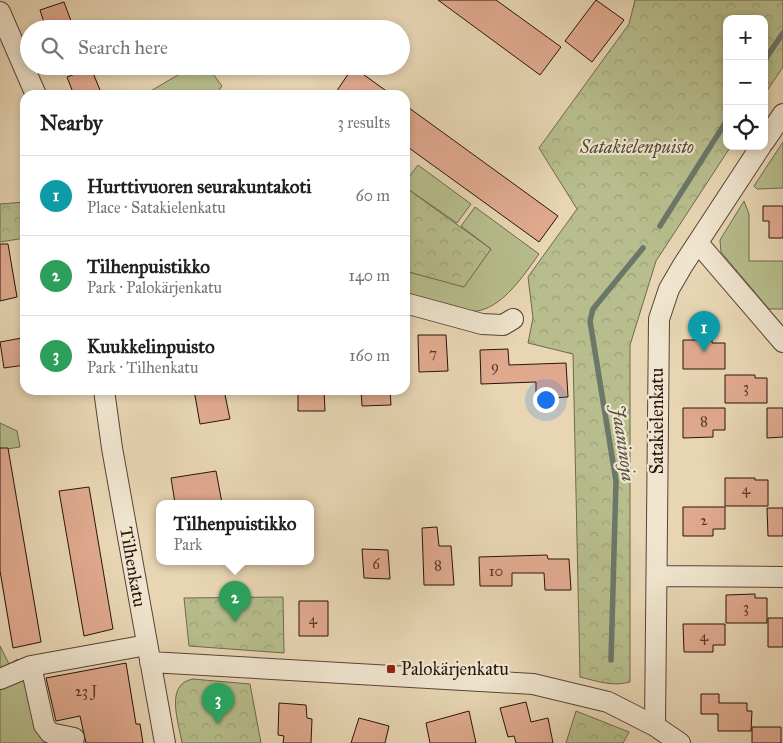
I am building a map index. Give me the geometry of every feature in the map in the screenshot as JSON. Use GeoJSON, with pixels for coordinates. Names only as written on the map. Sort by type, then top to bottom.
{"type":"FeatureCollection","features":[{"type":"Feature","properties":{"kind":"street"},"geometry":{"type":"LineString","coordinates":[[0,12],[20,58]]}},
{"type":"Feature","properties":{"kind":"street"},"geometry":{"type":"LineString","coordinates":[[27,75],[34,90]]}},
{"type":"Feature","properties":{"kind":"street"},"geometry":{"type":"LineString","coordinates":[[768,136],[783,114]]}},
{"type":"Feature","properties":{"kind":"street","name":"Satakielenkatu"},"geometry":{"type":"LineString","coordinates":[[655,726],[659,319],[669,289],[759,150]]}},
{"type":"Feature","properties":{"kind":"street"},"geometry":{"type":"LineString","coordinates":[[698,243],[783,342]]}},
{"type":"Feature","properties":{"kind":"street"},"geometry":{"type":"LineString","coordinates":[[410,304],[482,324],[503,325],[513,320]]}},
{"type":"Feature","properties":{"kind":"street","name":"Tilhenkatu"},"geometry":{"type":"LineString","coordinates":[[105,395],[112,448],[165,743]]}},
{"type":"Feature","properties":{"kind":"street"},"geometry":{"type":"LineString","coordinates":[[657,576],[783,577]]}},
{"type":"Feature","properties":{"kind":"street"},"geometry":{"type":"LineString","coordinates":[[0,679],[31,666],[148,653],[533,684],[608,702],[655,726],[680,743]]}},
{"type":"Feature","properties":{"kind":"street"},"geometry":{"type":"LineString","coordinates":[[31,666],[44,725],[50,733],[74,738]]}},
{"type":"Feature","properties":{"kind":"green space","name":"Satakielenpuisto"},"geometry":{"type":"Polygon","coordinates":[[[635,0],[783,0],[783,67],[768,89],[768,15],[723,15],[723,150],[728,150],[656,261],[630,345],[630,682],[617,684],[580,677],[573,354],[528,343],[533,318],[528,277],[577,209],[539,148],[629,24],[635,0]]]}},
{"type":"Feature","properties":{"kind":"green space"},"geometry":{"type":"Polygon","coordinates":[[[178,75],[214,75],[222,86],[219,90],[152,90],[178,75]]]}},
{"type":"Feature","properties":{"kind":"green space"},"geometry":{"type":"Polygon","coordinates":[[[783,142],[783,188],[757,189],[754,186],[783,142]]]}},
{"type":"Feature","properties":{"kind":"green space"},"geometry":{"type":"Polygon","coordinates":[[[418,165],[471,204],[457,223],[410,190],[410,175],[418,165]]]}},
{"type":"Feature","properties":{"kind":"green space"},"geometry":{"type":"Polygon","coordinates":[[[410,191],[491,249],[464,287],[410,272],[410,191]]]}},
{"type":"Feature","properties":{"kind":"green space"},"geometry":{"type":"Polygon","coordinates":[[[744,201],[749,214],[749,261],[783,261],[783,309],[769,309],[721,252],[720,240],[744,201]]]}},
{"type":"Feature","properties":{"kind":"green space"},"geometry":{"type":"Polygon","coordinates":[[[20,202],[20,239],[0,242],[0,204],[20,202]]]}},
{"type":"Feature","properties":{"kind":"green space"},"geometry":{"type":"Polygon","coordinates":[[[475,207],[539,254],[508,293],[489,307],[478,311],[458,310],[410,296],[410,272],[464,286],[491,249],[461,226],[475,207]]]}},
{"type":"Feature","properties":{"kind":"green space"},"geometry":{"type":"Polygon","coordinates":[[[0,423],[17,431],[20,447],[0,450],[0,423]]]}},
{"type":"Feature","properties":{"kind":"green space"},"geometry":{"type":"Polygon","coordinates":[[[283,597],[284,653],[189,646],[184,598],[283,597]]]}},
{"type":"Feature","properties":{"kind":"green space"},"geometry":{"type":"Polygon","coordinates":[[[0,646],[9,664],[18,659],[45,743],[0,743],[0,646]]]}},
{"type":"Feature","properties":{"kind":"green space"},"geometry":{"type":"Polygon","coordinates":[[[193,679],[250,684],[261,743],[182,743],[176,696],[184,682],[193,679]]]}},
{"type":"Feature","properties":{"kind":"green space"},"geometry":{"type":"Polygon","coordinates":[[[576,711],[629,732],[623,743],[566,743],[576,711]]]}},
{"type":"Feature","properties":{"kind":"building"},"geometry":{"type":"Polygon","coordinates":[[[438,0],[496,0],[561,47],[540,75],[438,0]]]}},
{"type":"Feature","properties":{"kind":"building"},"geometry":{"type":"Polygon","coordinates":[[[596,0],[624,20],[592,62],[565,41],[596,0]]]}},
{"type":"Feature","properties":{"kind":"building"},"geometry":{"type":"Polygon","coordinates":[[[64,2],[71,20],[43,20],[40,10],[64,2]]]}},
{"type":"Feature","properties":{"kind":"building"},"geometry":{"type":"Polygon","coordinates":[[[72,75],[94,75],[100,90],[72,90],[67,77],[72,75]]]}},
{"type":"Feature","properties":{"kind":"building"},"geometry":{"type":"Polygon","coordinates":[[[348,75],[364,75],[385,90],[337,90],[348,75]]]}},
{"type":"Feature","properties":{"kind":"building"},"geometry":{"type":"Polygon","coordinates":[[[410,109],[558,216],[539,242],[410,149],[410,109]]]}},
{"type":"Feature","properties":{"kind":"building"},"geometry":{"type":"Polygon","coordinates":[[[763,206],[783,206],[783,238],[769,238],[769,221],[763,221],[763,206]]]}},
{"type":"Feature","properties":{"kind":"building"},"geometry":{"type":"Polygon","coordinates":[[[0,244],[8,244],[17,297],[0,301],[0,244]]]}},
{"type":"Feature","properties":{"kind":"building"},"geometry":{"type":"Polygon","coordinates":[[[418,335],[446,335],[448,371],[419,372],[418,335]]]}},
{"type":"Feature","properties":{"kind":"building"},"geometry":{"type":"Polygon","coordinates":[[[20,338],[20,366],[4,368],[0,342],[20,338]]]}},
{"type":"Feature","properties":{"kind":"building"},"geometry":{"type":"Polygon","coordinates":[[[683,340],[712,340],[712,343],[725,343],[725,369],[683,369],[683,340]]]}},
{"type":"Feature","properties":{"kind":"building"},"geometry":{"type":"Polygon","coordinates":[[[508,349],[509,365],[566,363],[568,397],[536,399],[536,382],[481,384],[480,350],[508,349]]]}},
{"type":"Feature","properties":{"kind":"building"},"geometry":{"type":"Polygon","coordinates":[[[725,375],[755,375],[755,378],[767,378],[767,403],[725,403],[725,375]]]}},
{"type":"Feature","properties":{"kind":"building"},"geometry":{"type":"Polygon","coordinates":[[[195,395],[225,395],[230,419],[200,424],[195,395]]]}},
{"type":"Feature","properties":{"kind":"building"},"geometry":{"type":"Polygon","coordinates":[[[298,395],[324,395],[325,411],[298,411],[298,395]]]}},
{"type":"Feature","properties":{"kind":"building"},"geometry":{"type":"Polygon","coordinates":[[[361,395],[390,395],[391,405],[362,406],[361,395]]]}},
{"type":"Feature","properties":{"kind":"building"},"geometry":{"type":"Polygon","coordinates":[[[683,408],[725,408],[725,430],[713,430],[713,437],[683,438],[683,408]]]}},
{"type":"Feature","properties":{"kind":"building"},"geometry":{"type":"Polygon","coordinates":[[[767,408],[783,408],[783,437],[767,438],[767,408]]]}},
{"type":"Feature","properties":{"kind":"building"},"geometry":{"type":"Polygon","coordinates":[[[0,448],[8,448],[41,642],[13,648],[0,571],[0,448]]]}},
{"type":"Feature","properties":{"kind":"building"},"geometry":{"type":"Polygon","coordinates":[[[216,471],[221,500],[175,500],[171,478],[216,471]]]}},
{"type":"Feature","properties":{"kind":"building"},"geometry":{"type":"Polygon","coordinates":[[[725,478],[768,480],[768,506],[725,506],[725,478]]]}},
{"type":"Feature","properties":{"kind":"building"},"geometry":{"type":"Polygon","coordinates":[[[89,487],[113,629],[84,636],[59,491],[89,487]]]}},
{"type":"Feature","properties":{"kind":"building"},"geometry":{"type":"Polygon","coordinates":[[[683,507],[725,507],[725,529],[713,529],[713,536],[683,536],[683,507]]]}},
{"type":"Feature","properties":{"kind":"building"},"geometry":{"type":"Polygon","coordinates":[[[767,508],[783,508],[783,536],[768,536],[767,508]]]}},
{"type":"Feature","properties":{"kind":"building"},"geometry":{"type":"Polygon","coordinates":[[[437,527],[439,546],[451,546],[454,585],[424,585],[422,528],[437,527]]]}},
{"type":"Feature","properties":{"kind":"building"},"geometry":{"type":"Polygon","coordinates":[[[362,549],[388,550],[390,579],[364,578],[362,549]]]}},
{"type":"Feature","properties":{"kind":"building"},"geometry":{"type":"Polygon","coordinates":[[[547,555],[548,559],[569,559],[571,590],[545,590],[544,573],[512,573],[512,586],[480,586],[479,557],[547,555]]]}},
{"type":"Feature","properties":{"kind":"building"},"geometry":{"type":"Polygon","coordinates":[[[755,594],[755,598],[767,598],[767,623],[726,623],[726,595],[755,594]]]}},
{"type":"Feature","properties":{"kind":"building"},"geometry":{"type":"Polygon","coordinates":[[[299,601],[328,601],[328,636],[299,636],[299,601]]]}},
{"type":"Feature","properties":{"kind":"building"},"geometry":{"type":"Polygon","coordinates":[[[768,618],[783,618],[783,647],[768,647],[768,618]]]}},
{"type":"Feature","properties":{"kind":"building"},"geometry":{"type":"Polygon","coordinates":[[[683,624],[725,624],[725,645],[713,645],[713,652],[684,652],[683,624]]]}},
{"type":"Feature","properties":{"kind":"building"},"geometry":{"type":"Polygon","coordinates":[[[126,663],[136,724],[140,724],[143,743],[86,743],[80,716],[56,721],[46,678],[126,663]]]}},
{"type":"Feature","properties":{"kind":"building"},"geometry":{"type":"Polygon","coordinates":[[[701,694],[719,694],[719,703],[747,703],[747,711],[752,711],[751,731],[718,731],[718,714],[701,714],[701,694]]]}},
{"type":"Feature","properties":{"kind":"building"},"geometry":{"type":"Polygon","coordinates":[[[526,702],[531,722],[548,718],[553,743],[516,743],[514,736],[508,737],[500,708],[526,702]]]}},
{"type":"Feature","properties":{"kind":"building"},"geometry":{"type":"Polygon","coordinates":[[[279,703],[306,705],[307,718],[312,719],[311,743],[283,743],[284,736],[278,735],[279,703]]]}},
{"type":"Feature","properties":{"kind":"building"},"geometry":{"type":"Polygon","coordinates":[[[469,711],[476,743],[430,743],[426,723],[469,711]]]}},
{"type":"Feature","properties":{"kind":"building"},"geometry":{"type":"Polygon","coordinates":[[[359,718],[389,726],[385,743],[351,743],[359,718]]]}},
{"type":"Feature","properties":{"kind":"building"},"geometry":{"type":"Polygon","coordinates":[[[752,727],[781,727],[781,743],[752,743],[752,727]]]}},
{"type":"Feature","properties":{"kind":"waterway","name":"Jaaninoja"},"geometry":{"type":"LineString","coordinates":[[765,60],[783,33]]}},
{"type":"Feature","properties":{"kind":"waterway","name":"Jaaninoja"},"geometry":{"type":"LineString","coordinates":[[660,226],[723,126]]}},
{"type":"Feature","properties":{"kind":"waterway","name":"Jaaninoja"},"geometry":{"type":"LineString","coordinates":[[611,660],[616,481],[590,321],[593,309],[643,248]]}},
{"type":"Feature","properties":{"kind":"place","name":"Hurttivuoren seurakuntakoti"},"geometry":{"type":"Point","coordinates":[704,352]}},
{"type":"Feature","properties":{"kind":"place","name":"Tilhenpuistikko"},"geometry":{"type":"Point","coordinates":[235,622]}},
{"type":"Feature","properties":{"kind":"place","name":"Palokärjenkatu"},"geometry":{"type":"Point","coordinates":[391,669]}},
{"type":"Feature","properties":{"kind":"place","name":"Kuukkelinpuisto"},"geometry":{"type":"Point","coordinates":[218,724]}}]}
